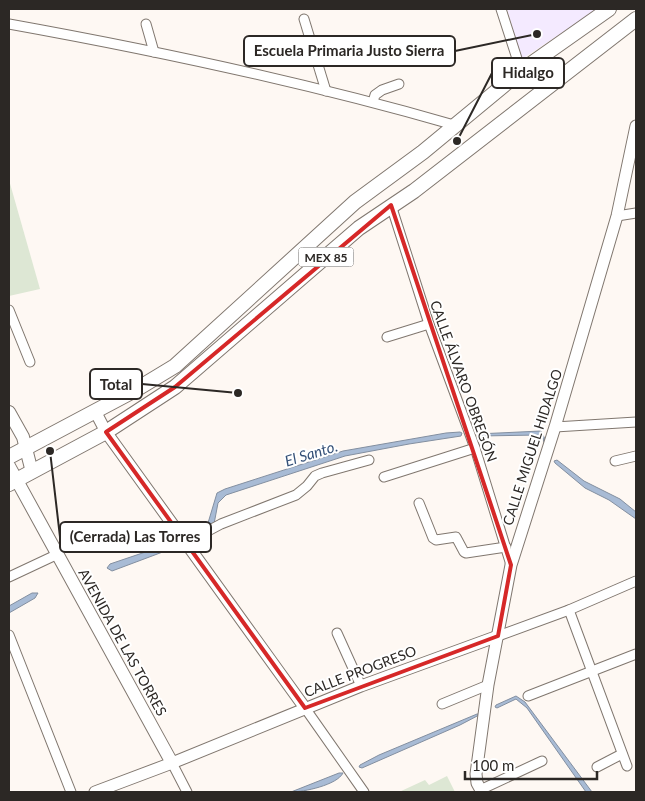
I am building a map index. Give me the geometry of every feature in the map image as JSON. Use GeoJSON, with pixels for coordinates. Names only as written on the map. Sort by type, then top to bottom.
{"type":"FeatureCollection","features":[{"type":"Feature","properties":{"kind":"main road","name":"MEX 85"},"geometry":{"type":"LineString","coordinates":[[9,457],[137,389],[175,366],[355,202],[423,152],[521,71],[608,9]]}},
{"type":"Feature","properties":{"kind":"main road","name":"MEX 85"},"geometry":{"type":"LineString","coordinates":[[13,482],[106,432],[175,387],[359,228],[414,191],[636,19]]}},
{"type":"Feature","properties":{"kind":"main road"},"geometry":{"type":"LineString","coordinates":[[9,412],[23,437],[32,472]]}},
{"type":"Feature","properties":{"kind":"main road","name":"AVENIDA DE LAS TORRES"},"geometry":{"type":"LineString","coordinates":[[9,466],[13,482],[58,554],[172,763]]}},
{"type":"Feature","properties":{"kind":"street"},"geometry":{"type":"LineString","coordinates":[[500,9],[521,71]]}},
{"type":"Feature","properties":{"kind":"street"},"geometry":{"type":"LineString","coordinates":[[304,19],[326,91]]}},
{"type":"Feature","properties":{"kind":"street"},"geometry":{"type":"LineString","coordinates":[[9,24],[154,52],[326,91],[454,125]]}},
{"type":"Feature","properties":{"kind":"street"},"geometry":{"type":"LineString","coordinates":[[146,24],[154,52]]}},
{"type":"Feature","properties":{"kind":"street"},"geometry":{"type":"LineString","coordinates":[[373,102],[375,95],[382,90],[399,84]]}},
{"type":"Feature","properties":{"kind":"street","name":"CALLE MIGUEL HIDALGO"},"geometry":{"type":"LineString","coordinates":[[479,788],[476,774],[488,684],[511,565],[555,427],[617,216],[636,126]]}},
{"type":"Feature","properties":{"kind":"street","name":"CALLE ÁLVARO OBREGÓN"},"geometry":{"type":"LineString","coordinates":[[391,205],[429,324],[475,448],[511,565]]}},
{"type":"Feature","properties":{"kind":"street"},"geometry":{"type":"LineString","coordinates":[[617,216],[636,214]]}},
{"type":"Feature","properties":{"kind":"street"},"geometry":{"type":"LineString","coordinates":[[9,310],[30,362]]}},
{"type":"Feature","properties":{"kind":"street"},"geometry":{"type":"LineString","coordinates":[[387,338],[429,324]]}},
{"type":"Feature","properties":{"kind":"street"},"geometry":{"type":"LineString","coordinates":[[95,411],[106,432],[364,792]]}},
{"type":"Feature","properties":{"kind":"street"},"geometry":{"type":"LineString","coordinates":[[555,427],[636,422]]}},
{"type":"Feature","properties":{"kind":"street"},"geometry":{"type":"LineString","coordinates":[[384,477],[475,448]]}},
{"type":"Feature","properties":{"kind":"street"},"geometry":{"type":"LineString","coordinates":[[615,461],[636,456]]}},
{"type":"Feature","properties":{"kind":"street"},"geometry":{"type":"LineString","coordinates":[[185,542],[221,524],[296,495],[315,476],[369,460]]}},
{"type":"Feature","properties":{"kind":"street"},"geometry":{"type":"LineString","coordinates":[[420,503],[433,538],[436,540],[456,537],[466,553],[506,547]]}},
{"type":"Feature","properties":{"kind":"street"},"geometry":{"type":"LineString","coordinates":[[9,577],[58,554]]}},
{"type":"Feature","properties":{"kind":"street","name":"CALLE PROGRESO"},"geometry":{"type":"LineString","coordinates":[[95,792],[172,763],[361,686],[569,610],[636,581]]}},
{"type":"Feature","properties":{"kind":"street"},"geometry":{"type":"LineString","coordinates":[[569,610],[627,766]]}},
{"type":"Feature","properties":{"kind":"street"},"geometry":{"type":"LineString","coordinates":[[337,633],[361,686]]}},
{"type":"Feature","properties":{"kind":"street"},"geometry":{"type":"LineString","coordinates":[[9,634],[71,792]]}},
{"type":"Feature","properties":{"kind":"street"},"geometry":{"type":"LineString","coordinates":[[528,696],[636,654]]}},
{"type":"Feature","properties":{"kind":"street"},"geometry":{"type":"LineString","coordinates":[[442,704],[488,684]]}},
{"type":"Feature","properties":{"kind":"street"},"geometry":{"type":"LineString","coordinates":[[598,767],[622,754]]}},
{"type":"Feature","properties":{"kind":"street"},"geometry":{"type":"LineString","coordinates":[[479,788],[542,761]]}},
{"type":"Feature","properties":{"kind":"street","name":"AVENIDA DE LAS TORRES"},"geometry":{"type":"LineString","coordinates":[[172,763],[187,792]]}},
{"type":"Feature","properties":{"kind":"highlighted area"},"geometry":{"type":"Polygon","coordinates":[[[391,205],[511,565],[498,636],[305,708],[106,432],[175,387],[391,205]]]}},
{"type":"Feature","properties":{"kind":"shaded area"},"geometry":{"type":"Polygon","coordinates":[[[507,9],[598,9],[522,59],[507,9]]]}},
{"type":"Feature","properties":{"kind":"green space"},"geometry":{"type":"Polygon","coordinates":[[[9,180],[40,289],[9,296],[9,180]]]}},
{"type":"Feature","properties":{"kind":"green space"},"geometry":{"type":"Polygon","coordinates":[[[447,776],[455,792],[399,792],[425,780],[429,785],[447,776]]]}},
{"type":"Feature","properties":{"kind":"water"},"geometry":{"type":"Polygon","coordinates":[[[541,431],[545,439],[545,447],[543,438],[539,435],[480,436],[477,434],[541,431]]]}},
{"type":"Feature","properties":{"kind":"water"},"geometry":{"type":"Polygon","coordinates":[[[462,433],[461,436],[345,456],[226,495],[218,503],[214,524],[194,535],[208,523],[217,493],[225,489],[343,451],[462,433]]]}},
{"type":"Feature","properties":{"kind":"water"},"geometry":{"type":"Polygon","coordinates":[[[557,460],[584,481],[620,499],[636,512],[636,519],[609,500],[585,488],[555,463],[554,461],[557,460]]]}},
{"type":"Feature","properties":{"kind":"water"},"geometry":{"type":"Polygon","coordinates":[[[176,543],[176,547],[112,571],[107,568],[110,564],[176,543]]]}},
{"type":"Feature","properties":{"kind":"water"},"geometry":{"type":"Polygon","coordinates":[[[32,593],[38,593],[35,598],[9,613],[9,606],[32,593]]]}},
{"type":"Feature","properties":{"kind":"water"},"geometry":{"type":"Polygon","coordinates":[[[516,696],[525,702],[592,792],[586,792],[527,708],[516,699],[497,708],[495,707],[516,696]]]}},
{"type":"Feature","properties":{"kind":"water"},"geometry":{"type":"Polygon","coordinates":[[[481,714],[362,768],[359,767],[379,755],[481,714]]]}},
{"type":"Feature","properties":{"kind":"water"},"geometry":{"type":"Polygon","coordinates":[[[343,773],[340,777],[327,784],[304,791],[291,792],[343,773]]]}},
{"type":"Feature","properties":{"kind":"place","name":"Escuela Primaria Justo Sierra"},"geometry":{"type":"Point","coordinates":[537,34]}},
{"type":"Feature","properties":{"kind":"place","name":"Hidalgo"},"geometry":{"type":"Point","coordinates":[457,141]}},
{"type":"Feature","properties":{"kind":"place","name":"Total"},"geometry":{"type":"Point","coordinates":[238,393]}},
{"type":"Feature","properties":{"kind":"place","name":"(Cerrada) Las Torres"},"geometry":{"type":"Point","coordinates":[50,451]}},
{"type":"Feature","properties":{"kind":"water label","name":"El Santo."},"geometry":{"type":"Point","coordinates":[311,453]}}]}
